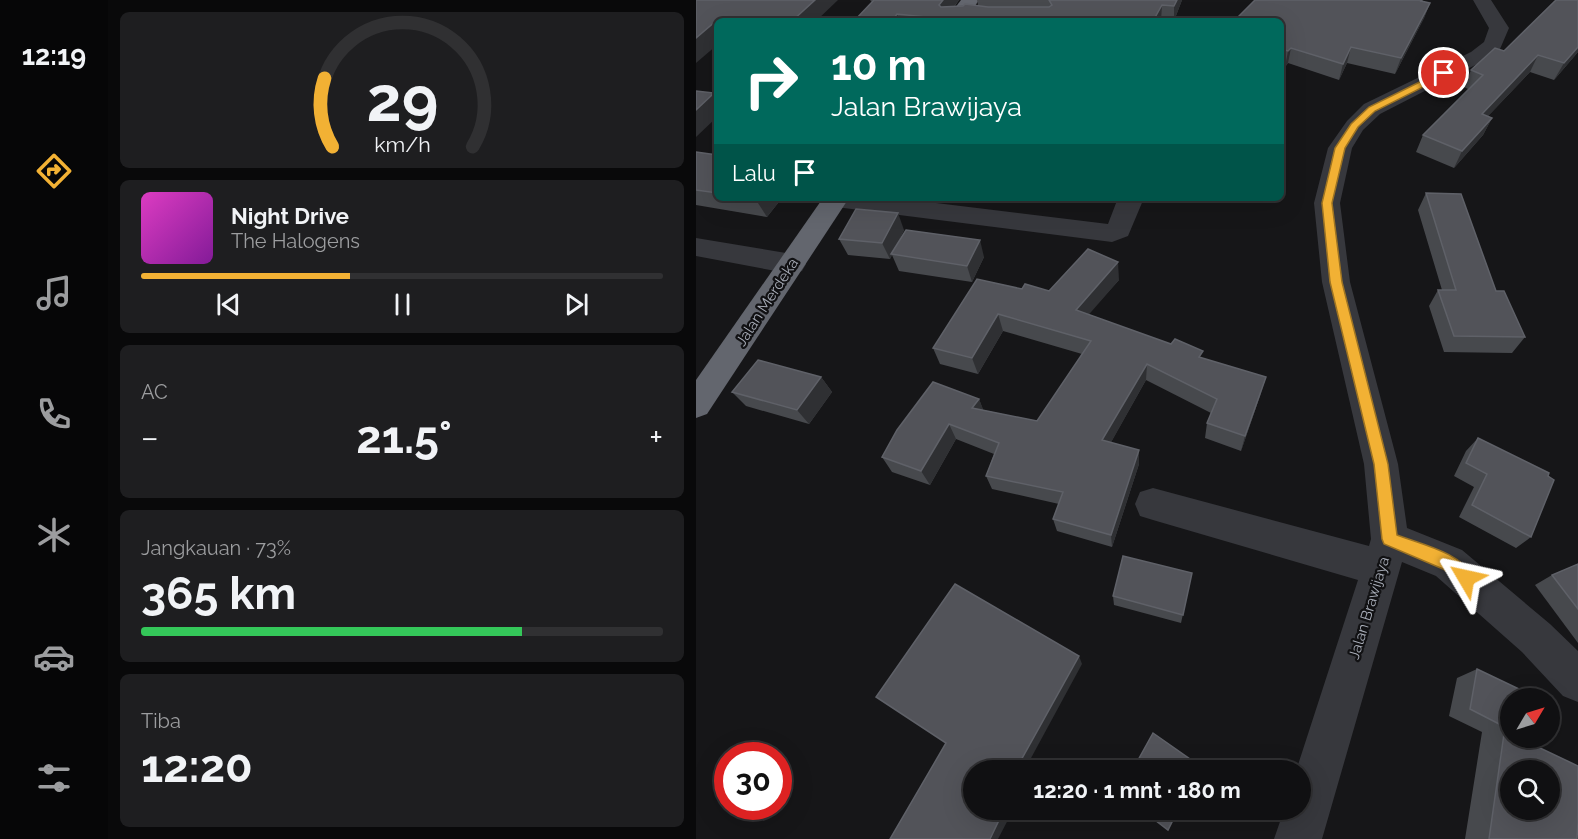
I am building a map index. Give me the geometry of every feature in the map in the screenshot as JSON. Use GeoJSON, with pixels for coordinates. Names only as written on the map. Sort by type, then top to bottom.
{"type":"FeatureCollection","features":[{"type":"Feature","properties":{"kind":"highway","name":"Jalan Merdeka"},"geometry":{"type":"LineString","coordinates":[[696,405],[792,264],[815,226],[834,201]]}},
{"type":"Feature","properties":{"kind":"street","name":"Jalan Brawijaya"},"geometry":{"type":"LineString","coordinates":[[1298,839],[1385,554],[1381,464],[1336,282],[1327,203],[1340,148],[1355,126],[1372,109],[1460,65],[1493,45],[1499,28],[1482,0]]}},
{"type":"Feature","properties":{"kind":"street"},"geometry":{"type":"LineString","coordinates":[[962,11],[984,14]]}},
{"type":"Feature","properties":{"kind":"street"},"geometry":{"type":"LineString","coordinates":[[852,201],[1112,233],[1119,230],[1130,201]]}},
{"type":"Feature","properties":{"kind":"street"},"geometry":{"type":"LineString","coordinates":[[696,247],[792,264]]}},
{"type":"Feature","properties":{"kind":"street"},"geometry":{"type":"LineString","coordinates":[[1153,504],[1385,554],[1449,563],[1536,638],[1578,681]]}},
{"type":"Feature","properties":{"kind":"building"},"geometry":{"type":"Polygon","coordinates":[[[696,0],[815,0],[795,18],[714,18],[714,23],[696,38],[696,0]]]}},
{"type":"Feature","properties":{"kind":"building"},"geometry":{"type":"Polygon","coordinates":[[[874,0],[943,0],[939,5],[941,7],[965,4],[988,7],[1049,7],[1052,5],[1049,0],[1177,0],[1174,6],[1162,5],[1155,18],[936,18],[897,14],[894,18],[857,18],[874,0]]]}},
{"type":"Feature","properties":{"kind":"building"},"geometry":{"type":"Polygon","coordinates":[[[1255,0],[1422,0],[1430,3],[1401,58],[1351,47],[1343,64],[1291,48],[1288,51],[1284,50],[1284,18],[1237,18],[1255,0]]]}},
{"type":"Feature","properties":{"kind":"building"},"geometry":{"type":"Polygon","coordinates":[[[1556,0],[1578,0],[1578,47],[1564,63],[1538,55],[1482,114],[1492,118],[1462,151],[1423,135],[1483,75],[1471,70],[1495,48],[1504,51],[1556,0]]]}},
{"type":"Feature","properties":{"kind":"building"},"geometry":{"type":"Polygon","coordinates":[[[696,91],[714,93],[696,110],[696,91]]]}},
{"type":"Feature","properties":{"kind":"building"},"geometry":{"type":"Polygon","coordinates":[[[696,152],[714,155],[714,193],[696,190],[696,152]]]}},
{"type":"Feature","properties":{"kind":"building"},"geometry":{"type":"Polygon","coordinates":[[[1426,193],[1461,194],[1496,291],[1504,291],[1525,337],[1454,336],[1438,290],[1456,290],[1426,193]]]}},
{"type":"Feature","properties":{"kind":"building"},"geometry":{"type":"Polygon","coordinates":[[[856,209],[898,213],[882,243],[839,239],[856,209]]]}},
{"type":"Feature","properties":{"kind":"building"},"geometry":{"type":"Polygon","coordinates":[[[906,230],[980,240],[967,266],[891,254],[906,230]]]}},
{"type":"Feature","properties":{"kind":"building"},"geometry":{"type":"Polygon","coordinates":[[[1088,249],[1118,262],[1076,310],[1171,344],[1175,339],[1203,351],[1199,357],[1266,377],[1245,436],[1207,423],[1217,399],[1147,364],[1102,440],[1139,450],[1111,535],[1053,519],[1063,492],[986,476],[999,443],[949,424],[921,471],[882,457],[897,430],[933,382],[979,399],[972,408],[1037,421],[1091,341],[998,314],[972,358],[933,348],[977,279],[1022,289],[1025,284],[1049,291],[1088,249]]]}},
{"type":"Feature","properties":{"kind":"building"},"geometry":{"type":"Polygon","coordinates":[[[758,360],[821,377],[797,410],[732,392],[758,360]]]}},
{"type":"Feature","properties":{"kind":"building"},"geometry":{"type":"Polygon","coordinates":[[[1478,438],[1549,473],[1548,476],[1554,480],[1531,537],[1472,505],[1487,474],[1466,463],[1478,438]]]}},
{"type":"Feature","properties":{"kind":"building"},"geometry":{"type":"Polygon","coordinates":[[[1123,556],[1192,573],[1183,615],[1113,596],[1123,556]]]}},
{"type":"Feature","properties":{"kind":"building"},"geometry":{"type":"Polygon","coordinates":[[[1578,564],[1578,609],[1552,575],[1578,564]]]}},
{"type":"Feature","properties":{"kind":"building"},"geometry":{"type":"Polygon","coordinates":[[[955,584],[1079,656],[1021,760],[963,760],[963,820],[999,820],[990,839],[890,839],[946,743],[876,697],[955,584]]]}},
{"type":"Feature","properties":{"kind":"building"},"geometry":{"type":"Polygon","coordinates":[[[1477,669],[1517,688],[1500,688],[1500,724],[1470,709],[1477,669]]]}},
{"type":"Feature","properties":{"kind":"building"},"geometry":{"type":"Polygon","coordinates":[[[1153,733],[1191,760],[1138,760],[1153,733]]]}},
{"type":"Feature","properties":{"kind":"building"},"geometry":{"type":"Polygon","coordinates":[[[1502,748],[1540,748],[1578,766],[1577,839],[1489,839],[1500,762],[1500,820],[1560,820],[1560,760],[1500,760],[1502,748]]]}},
{"type":"Feature","properties":{"kind":"building"},"geometry":{"type":"Polygon","coordinates":[[[1155,820],[1173,820],[1168,830],[1155,820]]]}},
{"type":"Feature","properties":{"kind":"route"},"geometry":{"type":"LineString","coordinates":[[1444,73],[1372,109],[1355,126],[1340,148],[1327,203],[1336,282],[1381,464],[1390,539],[1449,563],[1466,578]]}}]}
